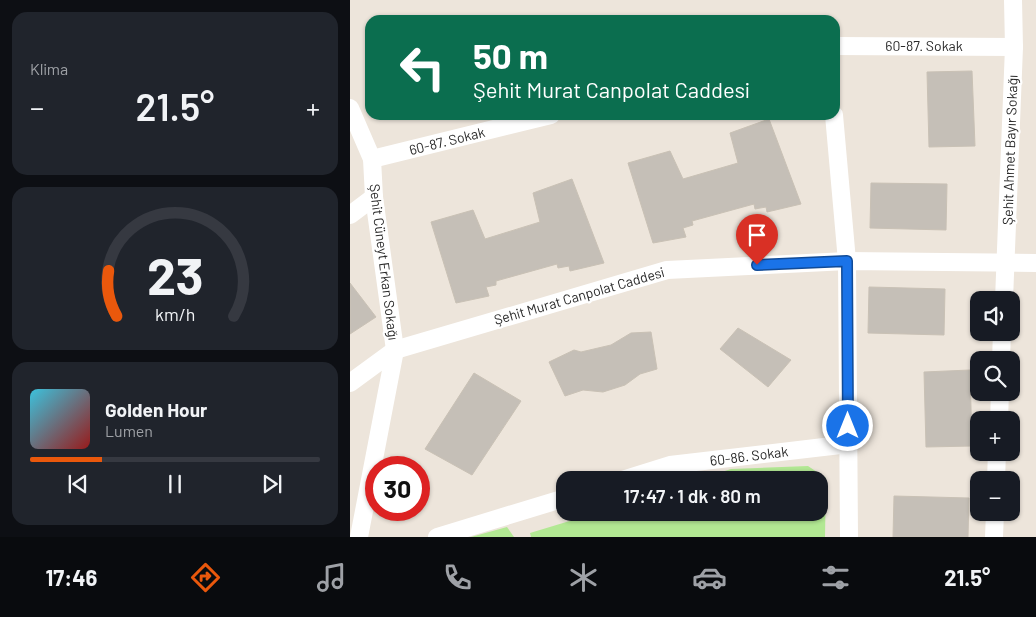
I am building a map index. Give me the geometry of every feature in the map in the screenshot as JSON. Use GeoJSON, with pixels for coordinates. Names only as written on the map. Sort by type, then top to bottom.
{"type":"FeatureCollection","features":[{"type":"Feature","properties":{"kind":"street","name":"Şehit Ahmet Bayır Sokağı"},"geometry":{"type":"LineString","coordinates":[[1004,291],[1014,47],[1014,0]]}},
{"type":"Feature","properties":{"kind":"street","name":"60-87. Sokak"},"geometry":{"type":"LineString","coordinates":[[840,46],[1014,47]]}},
{"type":"Feature","properties":{"kind":"street","name":"Şehit Cüneyt Erkan Sokağı"},"geometry":{"type":"LineString","coordinates":[[350,108],[372,159],[374,198],[396,350],[359,537]]}},
{"type":"Feature","properties":{"kind":"street","name":"60-87. Sokak"},"geometry":{"type":"LineString","coordinates":[[372,159],[530,120]]}},
{"type":"Feature","properties":{"kind":"street"},"geometry":{"type":"LineString","coordinates":[[834,120],[847,261],[849,537]]}},
{"type":"Feature","properties":{"kind":"street"},"geometry":{"type":"LineString","coordinates":[[350,215],[374,198]]}},
{"type":"Feature","properties":{"kind":"street","name":"Şehit Murat Canpolat Caddesi"},"geometry":{"type":"LineString","coordinates":[[350,383],[396,350],[666,270],[847,261],[1036,263]]}},
{"type":"Feature","properties":{"kind":"street","name":"60-86. Sokak"},"geometry":{"type":"LineString","coordinates":[[651,471],[670,465],[848,444]]}},
{"type":"Feature","properties":{"kind":"street"},"geometry":{"type":"LineString","coordinates":[[437,537],[556,501]]}},
{"type":"Feature","properties":{"kind":"street"},"geometry":{"type":"LineString","coordinates":[[994,537],[995,521]]}},
{"type":"Feature","properties":{"kind":"green space"},"geometry":{"type":"Polygon","coordinates":[[[808,466],[816,471],[725,471],[731,469],[808,466]]]}},
{"type":"Feature","properties":{"kind":"green space"},"geometry":{"type":"Polygon","coordinates":[[[570,521],[825,521],[825,537],[531,537],[530,533],[570,521]]]}},
{"type":"Feature","properties":{"kind":"green space"},"geometry":{"type":"Polygon","coordinates":[[[507,527],[514,537],[471,537],[507,527]]]}},
{"type":"Feature","properties":{"kind":"building"},"geometry":{"type":"Polygon","coordinates":[[[972,71],[975,146],[929,147],[927,72],[972,71]]]}},
{"type":"Feature","properties":{"kind":"building"},"geometry":{"type":"Polygon","coordinates":[[[769,120],[801,204],[767,212],[766,207],[755,209],[754,204],[692,221],[693,225],[683,228],[686,237],[653,243],[628,163],[670,151],[683,179],[738,163],[730,133],[769,120]]]}},
{"type":"Feature","properties":{"kind":"building"},"geometry":{"type":"Polygon","coordinates":[[[572,179],[604,263],[570,271],[569,266],[558,268],[557,264],[496,281],[496,285],[486,287],[489,296],[456,303],[431,222],[473,210],[485,239],[540,222],[533,193],[572,179]]]}},
{"type":"Feature","properties":{"kind":"building"},"geometry":{"type":"Polygon","coordinates":[[[871,183],[947,184],[946,230],[870,228],[871,183]]]}},
{"type":"Feature","properties":{"kind":"building"},"geometry":{"type":"Polygon","coordinates":[[[350,283],[376,317],[350,334],[350,283]]]}},
{"type":"Feature","properties":{"kind":"building"},"geometry":{"type":"Polygon","coordinates":[[[869,287],[945,289],[944,335],[868,333],[869,287]]]}},
{"type":"Feature","properties":{"kind":"building"},"geometry":{"type":"Polygon","coordinates":[[[738,328],[791,360],[768,387],[720,349],[738,328]]]}},
{"type":"Feature","properties":{"kind":"building"},"geometry":{"type":"Polygon","coordinates":[[[651,332],[657,369],[640,374],[625,385],[603,392],[583,390],[565,396],[549,362],[574,350],[581,352],[611,345],[631,333],[651,332]]]}},
{"type":"Feature","properties":{"kind":"building"},"geometry":{"type":"Polygon","coordinates":[[[970,370],[970,446],[926,447],[924,372],[970,370]]]}},
{"type":"Feature","properties":{"kind":"building"},"geometry":{"type":"Polygon","coordinates":[[[474,373],[521,401],[472,475],[425,449],[474,373]]]}},
{"type":"Feature","properties":{"kind":"building"},"geometry":{"type":"Polygon","coordinates":[[[894,496],[969,498],[968,537],[893,537],[894,496]]]}},
{"type":"Feature","properties":{"kind":"route"},"geometry":{"type":"LineString","coordinates":[[757,265],[847,261],[848,426]]}}]}
